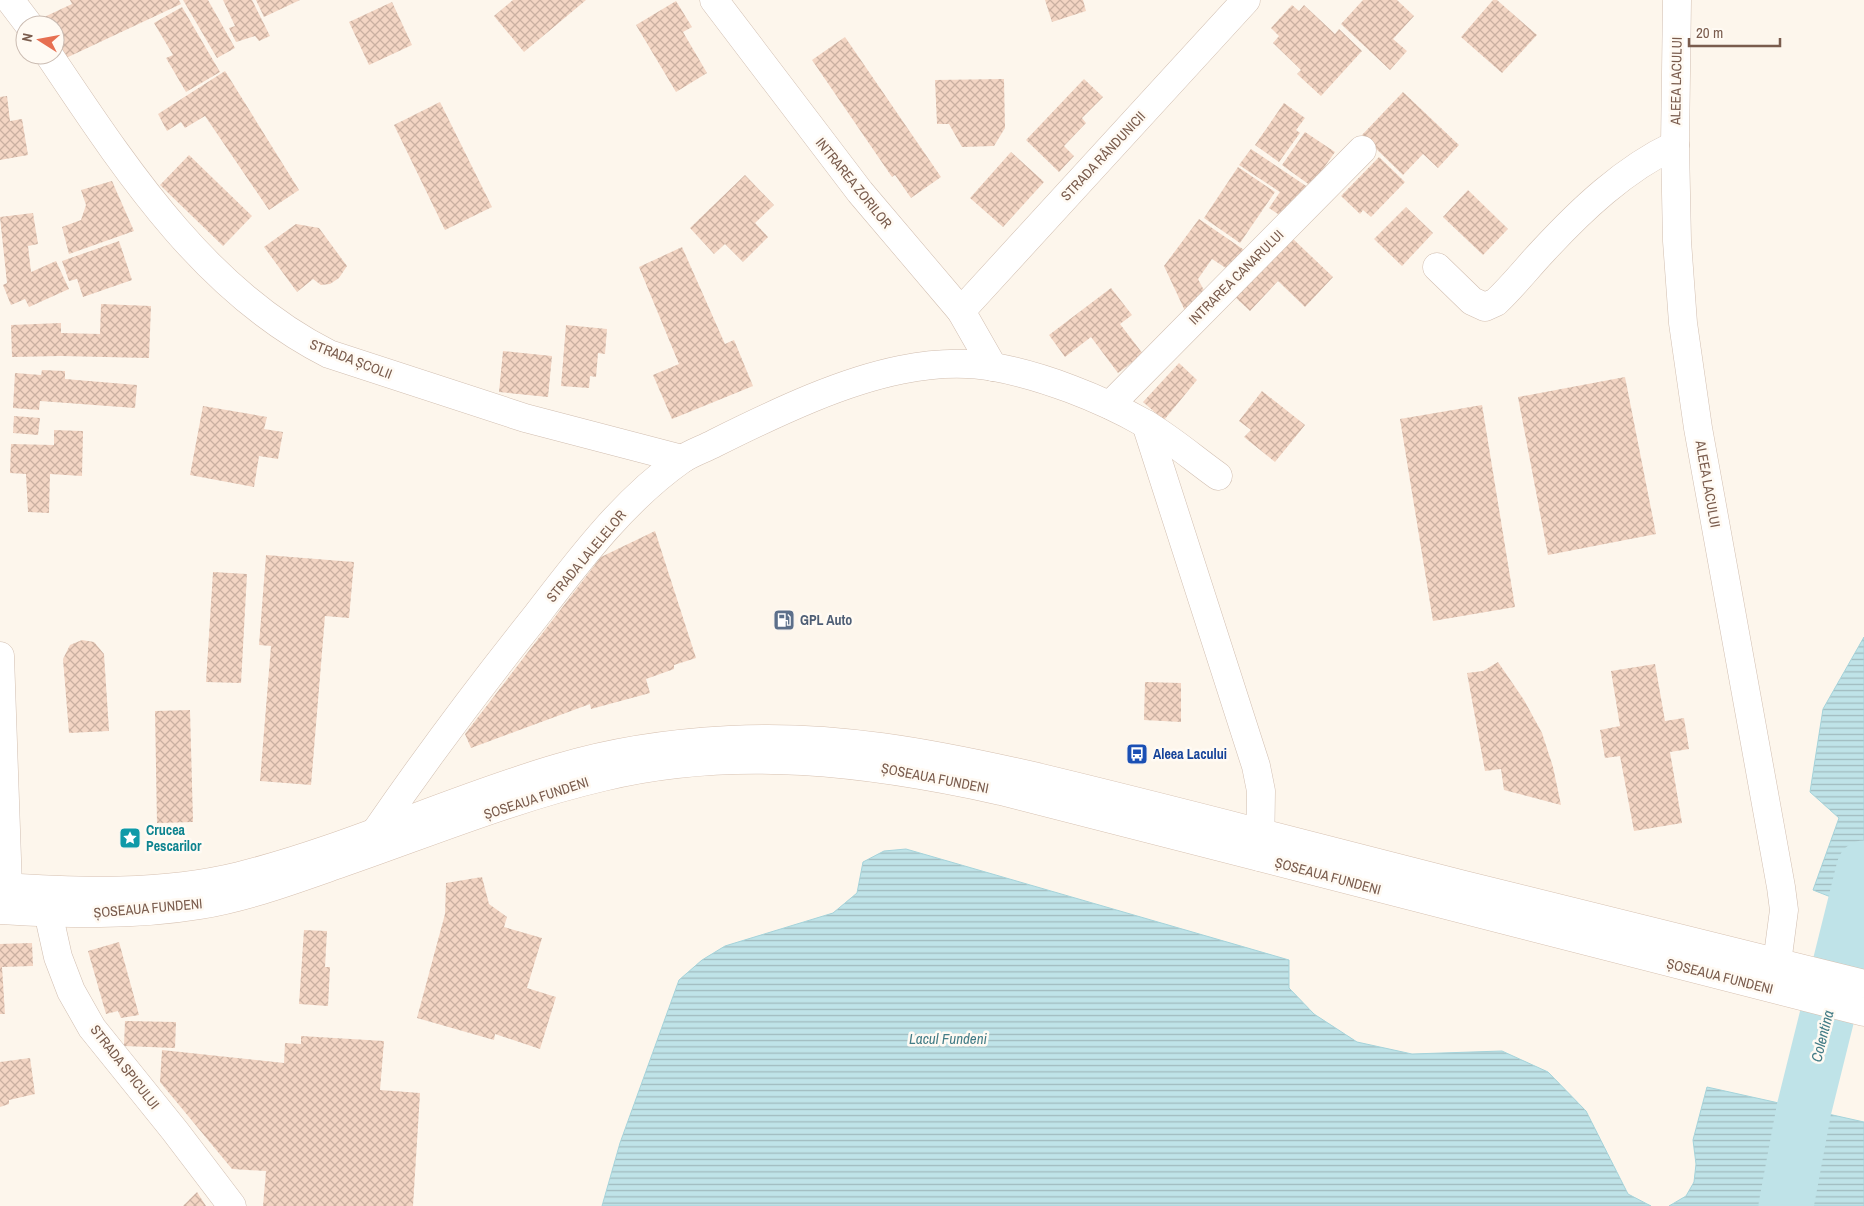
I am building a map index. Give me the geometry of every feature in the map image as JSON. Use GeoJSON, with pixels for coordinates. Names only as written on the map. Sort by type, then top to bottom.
{"type":"FeatureCollection","features":[{"type":"Feature","properties":{"kind":"street"},"geometry":{"type":"LineString","coordinates":[[10,0],[21,15]]}},
{"type":"Feature","properties":{"kind":"street","name":"INTRAREA ZORILOR"},"geometry":{"type":"LineString","coordinates":[[714,0],[860,192],[961,311],[993,366]]}},
{"type":"Feature","properties":{"kind":"street","name":"STRADA RÂNDUNICII"},"geometry":{"type":"LineString","coordinates":[[961,311],[1246,0]]}},
{"type":"Feature","properties":{"kind":"street","name":"ALEEA LACULUI"},"geometry":{"type":"LineString","coordinates":[[1677,0],[1675,145],[1677,241],[1683,324],[1698,428],[1782,895],[1784,910],[1781,964]]}},
{"type":"Feature","properties":{"kind":"street","name":"STRADA ȘCOLII"},"geometry":{"type":"LineString","coordinates":[[56,65],[143,191],[198,253],[272,320],[305,341],[329,354],[525,418],[682,459]]}},
{"type":"Feature","properties":{"kind":"street"},"geometry":{"type":"LineString","coordinates":[[1438,266],[1472,301],[1485,307],[1496,302],[1575,218],[1613,184],[1656,154],[1675,145]]}},
{"type":"Feature","properties":{"kind":"street","name":"INTRAREA CANARULUI"},"geometry":{"type":"LineString","coordinates":[[1110,405],[1362,150]]}},
{"type":"Feature","properties":{"kind":"street","name":"STRADA LALELELOR"},"geometry":{"type":"LineString","coordinates":[[376,831],[460,712],[592,544],[633,501],[682,459],[751,423],[865,378],[934,365],[993,366],[1024,374],[1110,405],[1146,424],[1218,476]]}},
{"type":"Feature","properties":{"kind":"street"},"geometry":{"type":"LineString","coordinates":[[1146,424],[1256,766],[1261,791],[1261,846]]}},
{"type":"Feature","properties":{"kind":"street"},"geometry":{"type":"LineString","coordinates":[[0,656],[3,895]]}},
{"type":"Feature","properties":{"kind":"street","name":"ȘOSEAUA FUNDENI"},"geometry":{"type":"LineString","coordinates":[[3,895],[151,889],[198,884],[272,866],[504,785],[598,757],[680,743],[777,739],[838,741],[931,754],[1125,798],[1261,846],[1773,990],[1864,1012]]}},
{"type":"Feature","properties":{"kind":"street","name":"ȘOSEAUA FUNDENI"},"geometry":{"type":"LineString","coordinates":[[3,895],[48,912],[113,913],[158,910],[234,898],[275,887],[518,802],[604,776],[682,764],[735,760],[810,761],[903,771],[1261,846],[1864,984]]}},
{"type":"Feature","properties":{"kind":"street","name":"STRADA SPICULUI"},"geometry":{"type":"LineString","coordinates":[[48,912],[58,957],[71,991],[92,1028],[175,1131],[232,1206]]}},
{"type":"Feature","properties":{"kind":"water"},"geometry":{"type":"Polygon","coordinates":[[[1864,637],[1864,910],[1813,890],[1839,818],[1810,792],[1823,709],[1864,637]]]}},
{"type":"Feature","properties":{"kind":"water","name":"Lacul Fundeni"},"geometry":{"type":"Polygon","coordinates":[[[906,849],[1289,960],[1289,988],[1314,1014],[1357,1042],[1412,1054],[1502,1051],[1548,1072],[1586,1111],[1628,1194],[1651,1206],[602,1206],[620,1143],[679,980],[702,960],[725,946],[833,913],[857,893],[863,862],[884,851],[906,849]]]}},
{"type":"Feature","properties":{"kind":"water"},"geometry":{"type":"Polygon","coordinates":[[[1707,1087],[1864,1122],[1864,1206],[1669,1206],[1686,1196],[1694,1182],[1696,1164],[1693,1140],[1707,1087]]]}},
{"type":"Feature","properties":{"kind":"building"},"geometry":{"type":"Polygon","coordinates":[[[70,0],[179,0],[181,4],[66,58],[65,15],[48,15],[72,4],[70,0]]]}},
{"type":"Feature","properties":{"kind":"building"},"geometry":{"type":"Polygon","coordinates":[[[183,0],[208,0],[235,48],[217,58],[183,0]]]}},
{"type":"Feature","properties":{"kind":"building"},"geometry":{"type":"Polygon","coordinates":[[[223,0],[252,0],[270,36],[259,41],[255,36],[236,42],[229,28],[235,26],[223,0]]]}},
{"type":"Feature","properties":{"kind":"building"},"geometry":{"type":"Polygon","coordinates":[[[256,0],[300,0],[264,17],[256,0]]]}},
{"type":"Feature","properties":{"kind":"building"},"geometry":{"type":"Polygon","coordinates":[[[513,0],[586,0],[524,52],[494,16],[513,0]]]}},
{"type":"Feature","properties":{"kind":"building"},"geometry":{"type":"Polygon","coordinates":[[[1045,0],[1083,0],[1086,11],[1052,22],[1045,0]]]}},
{"type":"Feature","properties":{"kind":"building"},"geometry":{"type":"Polygon","coordinates":[[[1363,0],[1397,0],[1414,16],[1393,39],[1407,51],[1390,70],[1341,24],[1363,0]]]}},
{"type":"Feature","properties":{"kind":"building"},"geometry":{"type":"Polygon","coordinates":[[[1493,0],[1497,0],[1537,35],[1502,73],[1461,37],[1493,0]]]}},
{"type":"Feature","properties":{"kind":"building"},"geometry":{"type":"Polygon","coordinates":[[[676,1],[692,27],[683,32],[707,73],[676,92],[636,25],[676,1]]]}},
{"type":"Feature","properties":{"kind":"building"},"geometry":{"type":"Polygon","coordinates":[[[392,2],[412,45],[369,65],[349,22],[392,2]]]}},
{"type":"Feature","properties":{"kind":"building"},"geometry":{"type":"Polygon","coordinates":[[[1292,5],[1299,11],[1304,5],[1335,34],[1339,29],[1362,51],[1321,96],[1297,74],[1301,70],[1273,43],[1279,36],[1271,28],[1292,5]]]}},
{"type":"Feature","properties":{"kind":"building"},"geometry":{"type":"Polygon","coordinates":[[[182,7],[220,72],[186,92],[166,58],[173,55],[154,23],[182,7]]]}},
{"type":"Feature","properties":{"kind":"building"},"geometry":{"type":"Polygon","coordinates":[[[845,37],[941,177],[911,198],[895,175],[892,177],[812,60],[845,37]]]}},
{"type":"Feature","properties":{"kind":"building"},"geometry":{"type":"Polygon","coordinates":[[[225,71],[299,190],[269,210],[205,116],[185,128],[181,122],[167,131],[158,114],[225,71]]]}},
{"type":"Feature","properties":{"kind":"building"},"geometry":{"type":"Polygon","coordinates":[[[1004,79],[1005,128],[994,146],[962,147],[949,124],[937,124],[935,80],[1004,79]]]}},
{"type":"Feature","properties":{"kind":"building"},"geometry":{"type":"Polygon","coordinates":[[[1084,79],[1103,97],[1082,118],[1086,123],[1064,146],[1074,156],[1059,172],[1026,140],[1084,79]]]}},
{"type":"Feature","properties":{"kind":"building"},"geometry":{"type":"Polygon","coordinates":[[[1403,92],[1459,145],[1438,168],[1423,154],[1403,175],[1362,135],[1403,92]]]}},
{"type":"Feature","properties":{"kind":"building"},"geometry":{"type":"Polygon","coordinates":[[[7,96],[10,121],[22,119],[28,155],[0,160],[0,97],[7,96]]]}},
{"type":"Feature","properties":{"kind":"building"},"geometry":{"type":"Polygon","coordinates":[[[440,102],[492,207],[445,230],[394,125],[440,102]]]}},
{"type":"Feature","properties":{"kind":"building"},"geometry":{"type":"Polygon","coordinates":[[[1284,103],[1305,118],[1296,130],[1300,133],[1279,162],[1255,145],[1284,103]]]}},
{"type":"Feature","properties":{"kind":"building"},"geometry":{"type":"Polygon","coordinates":[[[1305,132],[1335,152],[1311,186],[1282,165],[1305,132]]]}},
{"type":"Feature","properties":{"kind":"building"},"geometry":{"type":"Polygon","coordinates":[[[1251,149],[1309,188],[1287,220],[1269,208],[1280,192],[1239,165],[1251,149]]]}},
{"type":"Feature","properties":{"kind":"building"},"geometry":{"type":"Polygon","coordinates":[[[1011,152],[1044,182],[1003,227],[970,198],[1011,152]]]}},
{"type":"Feature","properties":{"kind":"building"},"geometry":{"type":"Polygon","coordinates":[[[189,155],[252,216],[223,246],[160,185],[189,155]]]}},
{"type":"Feature","properties":{"kind":"building"},"geometry":{"type":"Polygon","coordinates":[[[1379,157],[1405,182],[1371,217],[1363,210],[1360,214],[1341,196],[1379,157]]]}},
{"type":"Feature","properties":{"kind":"building"},"geometry":{"type":"Polygon","coordinates":[[[1238,167],[1275,192],[1240,243],[1204,218],[1238,167]]]}},
{"type":"Feature","properties":{"kind":"building"},"geometry":{"type":"Polygon","coordinates":[[[745,175],[774,205],[755,223],[768,237],[743,262],[725,244],[714,254],[690,228],[745,175]]]}},
{"type":"Feature","properties":{"kind":"building"},"geometry":{"type":"Polygon","coordinates":[[[112,181],[134,231],[69,254],[62,227],[81,220],[86,205],[81,190],[112,181]]]}},
{"type":"Feature","properties":{"kind":"building"},"geometry":{"type":"Polygon","coordinates":[[[1468,190],[1508,229],[1483,255],[1443,217],[1468,190]]]}},
{"type":"Feature","properties":{"kind":"building"},"geometry":{"type":"Polygon","coordinates":[[[1406,207],[1433,233],[1402,266],[1374,239],[1406,207]]]}},
{"type":"Feature","properties":{"kind":"building"},"geometry":{"type":"Polygon","coordinates":[[[33,213],[38,244],[28,246],[31,272],[56,261],[69,289],[29,307],[25,299],[11,305],[3,285],[7,283],[0,217],[33,213]]]}},
{"type":"Feature","properties":{"kind":"building"},"geometry":{"type":"Polygon","coordinates":[[[1199,219],[1250,254],[1232,272],[1212,259],[1198,279],[1207,296],[1186,313],[1164,266],[1199,219]]]}},
{"type":"Feature","properties":{"kind":"building"},"geometry":{"type":"Polygon","coordinates":[[[296,224],[319,228],[347,266],[339,278],[330,284],[321,285],[313,279],[297,292],[264,247],[296,224]]]}},
{"type":"Feature","properties":{"kind":"building"},"geometry":{"type":"Polygon","coordinates":[[[1290,236],[1333,277],[1305,307],[1278,281],[1250,311],[1234,296],[1290,236]]]}},
{"type":"Feature","properties":{"kind":"building"},"geometry":{"type":"Polygon","coordinates":[[[119,241],[132,280],[83,297],[77,279],[69,281],[62,261],[119,241]]]}},
{"type":"Feature","properties":{"kind":"building"},"geometry":{"type":"Polygon","coordinates":[[[682,247],[725,344],[734,340],[753,386],[672,419],[653,375],[679,364],[639,267],[682,247]]]}},
{"type":"Feature","properties":{"kind":"building"},"geometry":{"type":"Polygon","coordinates":[[[1111,288],[1132,315],[1120,324],[1143,354],[1118,373],[1091,337],[1065,357],[1049,335],[1111,288]]]}},
{"type":"Feature","properties":{"kind":"building"},"geometry":{"type":"Polygon","coordinates":[[[101,304],[151,306],[149,358],[12,357],[11,325],[61,323],[61,333],[100,334],[101,304]]]}},
{"type":"Feature","properties":{"kind":"building"},"geometry":{"type":"Polygon","coordinates":[[[566,325],[607,329],[605,354],[598,353],[596,377],[590,376],[589,388],[561,386],[566,325]]]}},
{"type":"Feature","properties":{"kind":"building"},"geometry":{"type":"Polygon","coordinates":[[[503,351],[552,356],[548,397],[499,392],[503,351]]]}},
{"type":"Feature","properties":{"kind":"building"},"geometry":{"type":"Polygon","coordinates":[[[1179,363],[1197,380],[1164,420],[1143,402],[1179,363]]]}},
{"type":"Feature","properties":{"kind":"building"},"geometry":{"type":"Polygon","coordinates":[[[42,370],[65,371],[65,379],[137,385],[135,408],[40,401],[39,410],[13,408],[15,373],[41,375],[42,370]]]}},
{"type":"Feature","properties":{"kind":"building"},"geometry":{"type":"Polygon","coordinates":[[[1625,377],[1656,534],[1548,555],[1518,397],[1625,377]]]}},
{"type":"Feature","properties":{"kind":"building"},"geometry":{"type":"Polygon","coordinates":[[[1262,391],[1305,425],[1275,462],[1244,437],[1251,430],[1239,421],[1262,391]]]}},
{"type":"Feature","properties":{"kind":"building"},"geometry":{"type":"Polygon","coordinates":[[[1482,405],[1515,607],[1433,621],[1400,419],[1482,405]]]}},
{"type":"Feature","properties":{"kind":"building"},"geometry":{"type":"Polygon","coordinates":[[[203,406],[267,417],[264,429],[283,432],[278,459],[259,456],[254,487],[190,475],[203,406]]]}},
{"type":"Feature","properties":{"kind":"building"},"geometry":{"type":"Polygon","coordinates":[[[14,416],[40,418],[38,435],[13,433],[14,416]]]}},
{"type":"Feature","properties":{"kind":"building"},"geometry":{"type":"Polygon","coordinates":[[[54,430],[83,431],[82,476],[50,474],[49,513],[28,512],[26,474],[10,473],[11,444],[54,445],[54,430]]]}},
{"type":"Feature","properties":{"kind":"building"},"geometry":{"type":"Polygon","coordinates":[[[655,531],[696,658],[674,665],[674,669],[646,679],[650,693],[591,709],[590,704],[471,748],[465,734],[601,557],[655,531]]]}},
{"type":"Feature","properties":{"kind":"building"},"geometry":{"type":"Polygon","coordinates":[[[266,555],[354,562],[349,618],[325,616],[311,785],[260,781],[271,646],[259,645],[266,555]]]}},
{"type":"Feature","properties":{"kind":"building"},"geometry":{"type":"Polygon","coordinates":[[[213,572],[247,574],[241,683],[206,682],[213,572]]]}},
{"type":"Feature","properties":{"kind":"building"},"geometry":{"type":"Polygon","coordinates":[[[82,640],[94,642],[104,654],[109,731],[69,733],[63,659],[70,645],[82,640]]]}},
{"type":"Feature","properties":{"kind":"building"},"geometry":{"type":"Polygon","coordinates":[[[1498,662],[1524,700],[1542,733],[1553,767],[1561,805],[1504,790],[1501,769],[1485,771],[1467,673],[1483,671],[1498,662]]]}},
{"type":"Feature","properties":{"kind":"building"},"geometry":{"type":"Polygon","coordinates":[[[1655,664],[1665,721],[1684,718],[1689,749],[1670,752],[1682,823],[1634,831],[1620,756],[1605,758],[1600,730],[1620,726],[1611,671],[1655,664]]]}},
{"type":"Feature","properties":{"kind":"building"},"geometry":{"type":"Polygon","coordinates":[[[1145,682],[1181,683],[1181,722],[1144,720],[1145,682]]]}},
{"type":"Feature","properties":{"kind":"building"},"geometry":{"type":"Polygon","coordinates":[[[190,710],[193,822],[157,823],[155,711],[190,710]]]}},
{"type":"Feature","properties":{"kind":"building"},"geometry":{"type":"Polygon","coordinates":[[[482,877],[489,904],[507,917],[504,927],[542,938],[527,988],[556,997],[540,1049],[495,1034],[494,1040],[417,1018],[445,914],[446,883],[482,877]]]}},
{"type":"Feature","properties":{"kind":"building"},"geometry":{"type":"Polygon","coordinates":[[[304,930],[327,931],[325,967],[330,967],[328,1006],[299,1004],[304,930]]]}},
{"type":"Feature","properties":{"kind":"building"},"geometry":{"type":"Polygon","coordinates":[[[119,942],[139,1015],[121,1018],[118,1011],[106,1014],[88,951],[119,942]]]}},
{"type":"Feature","properties":{"kind":"building"},"geometry":{"type":"Polygon","coordinates":[[[32,943],[33,966],[2,967],[5,1014],[0,1014],[0,944],[32,943]]]}},
{"type":"Feature","properties":{"kind":"building"},"geometry":{"type":"Polygon","coordinates":[[[125,1021],[176,1022],[175,1048],[124,1046],[125,1021]]]}},
{"type":"Feature","properties":{"kind":"building"},"geometry":{"type":"Polygon","coordinates":[[[301,1036],[384,1041],[380,1090],[420,1093],[413,1206],[263,1206],[266,1171],[232,1169],[160,1082],[162,1050],[284,1063],[285,1043],[301,1044],[301,1036]]]}},
{"type":"Feature","properties":{"kind":"building"},"geometry":{"type":"Polygon","coordinates":[[[30,1058],[35,1094],[9,1100],[9,1104],[0,1107],[0,1062],[30,1058]]]}},
{"type":"Feature","properties":{"kind":"building"},"geometry":{"type":"Polygon","coordinates":[[[197,1192],[206,1206],[183,1206],[197,1192]]]}},
{"type":"Feature","properties":{"kind":"waterway","name":"Colentina"},"geometry":{"type":"LineString","coordinates":[[1786,1206],[1804,1109],[1864,868]]}},
{"type":"Feature","properties":{"kind":"place","name":"GPL Auto"},"geometry":{"type":"Point","coordinates":[784,620]}},
{"type":"Feature","properties":{"kind":"place","name":"Aleea Lacului"},"geometry":{"type":"Point","coordinates":[1137,754]}},
{"type":"Feature","properties":{"kind":"place","name":"Crucea Pescarilor"},"geometry":{"type":"Point","coordinates":[130,838]}}]}
